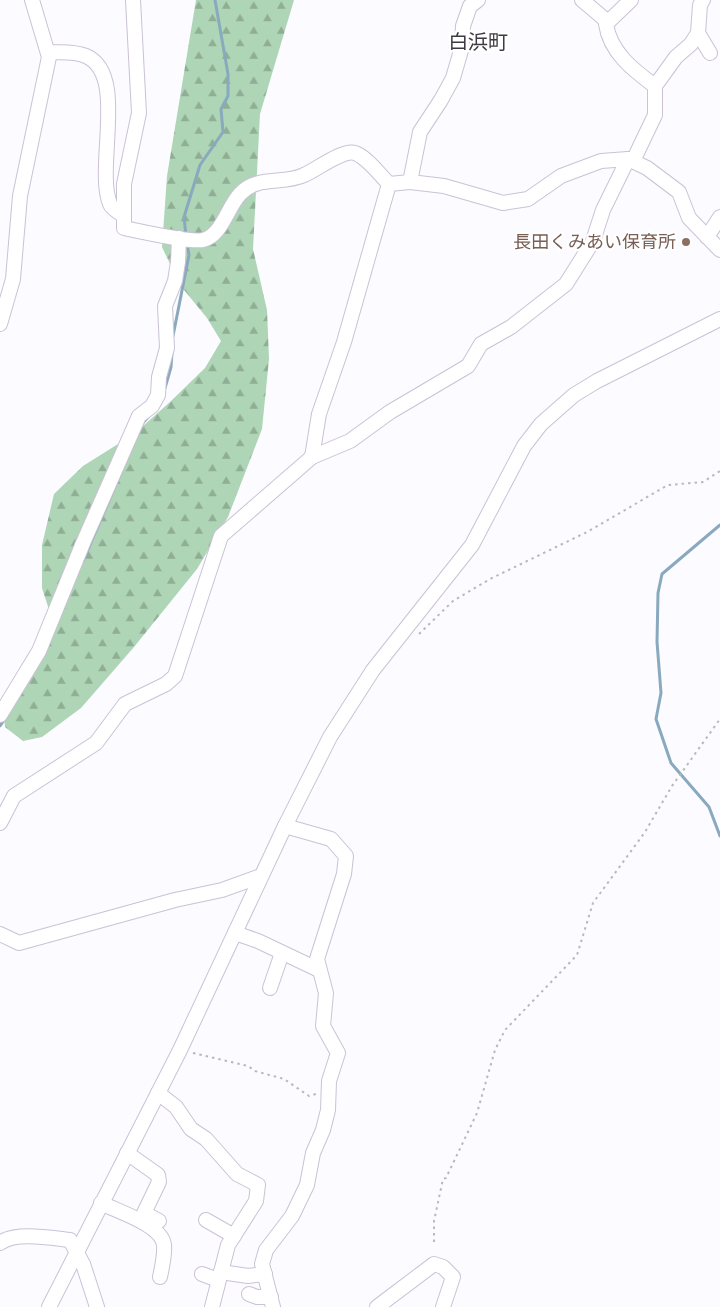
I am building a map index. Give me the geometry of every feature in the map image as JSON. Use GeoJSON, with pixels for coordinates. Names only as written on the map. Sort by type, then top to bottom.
{"type":"FeatureCollection","features":[{"type":"Feature","properties":{"kind":"street"},"geometry":{"type":"LineString","coordinates":[[0,324],[13,279],[20,196],[49,57],[32,0]]}},
{"type":"Feature","properties":{"kind":"street"},"geometry":{"type":"LineString","coordinates":[[133,0],[139,113],[124,184],[124,228],[202,241],[216,233],[230,206],[241,192],[263,180],[302,176],[346,152],[355,153],[366,161],[389,184]]}},
{"type":"Feature","properties":{"kind":"street"},"geometry":{"type":"LineString","coordinates":[[410,182],[420,132],[453,78],[462,47],[463,26],[470,6],[478,0]]}},
{"type":"Feature","properties":{"kind":"street"},"geometry":{"type":"LineString","coordinates":[[582,0],[608,22]]}},
{"type":"Feature","properties":{"kind":"street"},"geometry":{"type":"LineString","coordinates":[[631,0],[606,24],[608,37],[629,66],[655,86]]}},
{"type":"Feature","properties":{"kind":"street"},"geometry":{"type":"LineString","coordinates":[[0,823],[14,796],[96,743],[125,704],[166,684],[174,676],[221,536],[312,457],[350,441],[390,412],[468,366],[481,344],[510,328],[566,284],[593,241],[603,210],[655,115],[655,86],[676,57],[691,44],[698,33],[700,5],[703,0]]}},
{"type":"Feature","properties":{"kind":"street"},"geometry":{"type":"LineString","coordinates":[[698,33],[710,54]]}},
{"type":"Feature","properties":{"kind":"street"},"geometry":{"type":"LineString","coordinates":[[48,52],[86,56],[100,68],[108,85],[106,186],[111,206],[124,216]]}},
{"type":"Feature","properties":{"kind":"street"},"geometry":{"type":"LineString","coordinates":[[389,184],[410,182],[444,186],[503,203],[528,199],[561,176],[601,161],[631,160],[647,168],[679,192],[689,218],[720,250]]}},
{"type":"Feature","properties":{"kind":"street"},"geometry":{"type":"LineString","coordinates":[[312,457],[319,414],[344,342],[389,184]]}},
{"type":"Feature","properties":{"kind":"street"},"geometry":{"type":"LineString","coordinates":[[707,237],[720,217]]}},
{"type":"Feature","properties":{"kind":"street"},"geometry":{"type":"LineString","coordinates":[[0,715],[39,651],[83,543],[140,416],[152,406],[158,395],[159,377],[166,348],[165,306],[175,281],[185,239]]}},
{"type":"Feature","properties":{"kind":"street"},"geometry":{"type":"LineString","coordinates":[[49,1307],[180,1050],[261,876],[330,737],[373,670],[472,545],[524,446],[556,408],[597,381],[720,319]]}},
{"type":"Feature","properties":{"kind":"street"},"geometry":{"type":"LineString","coordinates":[[272,1302],[262,1264],[266,1250],[292,1216],[307,1185],[313,1153],[323,1130],[328,1110],[328,1081],[338,1053],[323,1026],[326,993],[317,959],[344,874],[346,856],[331,840],[285,826]]}},
{"type":"Feature","properties":{"kind":"street"},"geometry":{"type":"LineString","coordinates":[[0,934],[20,943],[175,900],[222,890],[261,876]]}},
{"type":"Feature","properties":{"kind":"street"},"geometry":{"type":"LineString","coordinates":[[235,933],[258,941],[319,970]]}},
{"type":"Feature","properties":{"kind":"street"},"geometry":{"type":"LineString","coordinates":[[270,988],[282,953]]}},
{"type":"Feature","properties":{"kind":"street"},"geometry":{"type":"LineString","coordinates":[[158,1093],[176,1107],[192,1129],[206,1139],[237,1174],[258,1185],[256,1201],[228,1245],[212,1307]]}},
{"type":"Feature","properties":{"kind":"street"},"geometry":{"type":"LineString","coordinates":[[127,1153],[158,1175],[159,1182],[144,1213],[159,1221],[168,1229]]}},
{"type":"Feature","properties":{"kind":"street"},"geometry":{"type":"LineString","coordinates":[[101,1203],[152,1226],[160,1233],[164,1245],[160,1277]]}},
{"type":"Feature","properties":{"kind":"street"},"geometry":{"type":"LineString","coordinates":[[206,1220],[234,1236]]}},
{"type":"Feature","properties":{"kind":"street"},"geometry":{"type":"LineString","coordinates":[[0,1243],[4,1240],[30,1236],[70,1240],[77,1250],[96,1307]]}},
{"type":"Feature","properties":{"kind":"street"},"geometry":{"type":"LineString","coordinates":[[377,1307],[434,1264],[443,1266],[453,1277],[443,1307]]}},
{"type":"Feature","properties":{"kind":"street"},"geometry":{"type":"LineString","coordinates":[[202,1274],[248,1276],[265,1274]]}},
{"type":"Feature","properties":{"kind":"street"},"geometry":{"type":"LineString","coordinates":[[92,1293],[100,1307]]}},
{"type":"Feature","properties":{"kind":"street"},"geometry":{"type":"LineString","coordinates":[[249,1294],[272,1302]]}},
{"type":"Feature","properties":{"kind":"path"},"geometry":{"type":"LineString","coordinates":[[396,640],[413,640],[453,601],[490,578],[587,532],[668,485],[703,482],[720,471]]}},
{"type":"Feature","properties":{"kind":"path"},"geometry":{"type":"LineString","coordinates":[[434,1242],[434,1221],[442,1179],[446,1178],[477,1113],[498,1043],[505,1030],[577,955],[593,903],[645,832],[676,781],[720,719]]}},
{"type":"Feature","properties":{"kind":"path"},"geometry":{"type":"LineString","coordinates":[[180,1050],[248,1066],[255,1071],[284,1080],[309,1096],[328,1090]]}},
{"type":"Feature","properties":{"kind":"green space"},"geometry":{"type":"Polygon","coordinates":[[[196,0],[294,0],[260,114],[253,249],[267,310],[269,359],[262,429],[228,517],[197,569],[134,647],[81,708],[42,737],[23,741],[5,727],[3,707],[53,622],[42,588],[42,545],[54,494],[83,466],[134,434],[170,402],[205,368],[221,341],[207,318],[180,285],[162,247],[167,176],[196,0]]]}},
{"type":"Feature","properties":{"kind":"waterway"},"geometry":{"type":"LineString","coordinates":[[186,236],[184,217],[200,165],[223,132],[221,109],[228,96],[228,74],[215,0]]}},
{"type":"Feature","properties":{"kind":"waterway"},"geometry":{"type":"LineString","coordinates":[[173,336],[189,255],[187,244]]}},
{"type":"Feature","properties":{"kind":"waterway"},"geometry":{"type":"LineString","coordinates":[[165,388],[171,367],[172,353]]}},
{"type":"Feature","properties":{"kind":"waterway"},"geometry":{"type":"LineString","coordinates":[[141,425],[150,415]]}},
{"type":"Feature","properties":{"kind":"waterway"},"geometry":{"type":"LineString","coordinates":[[83,561],[138,433]]}},
{"type":"Feature","properties":{"kind":"waterway"},"geometry":{"type":"LineString","coordinates":[[720,525],[662,574],[658,593],[657,642],[661,693],[656,719],[671,763],[709,807],[720,836]]}},
{"type":"Feature","properties":{"kind":"waterway"},"geometry":{"type":"LineString","coordinates":[[0,726],[7,716]]}},
{"type":"Feature","properties":{"kind":"place","name":"長田くみあい保育所"},"geometry":{"type":"Point","coordinates":[686,242]}},
{"type":"Feature","properties":{"kind":"district","name":"白浜町"},"geometry":{"type":"Point","coordinates":[478,42]}}]}
